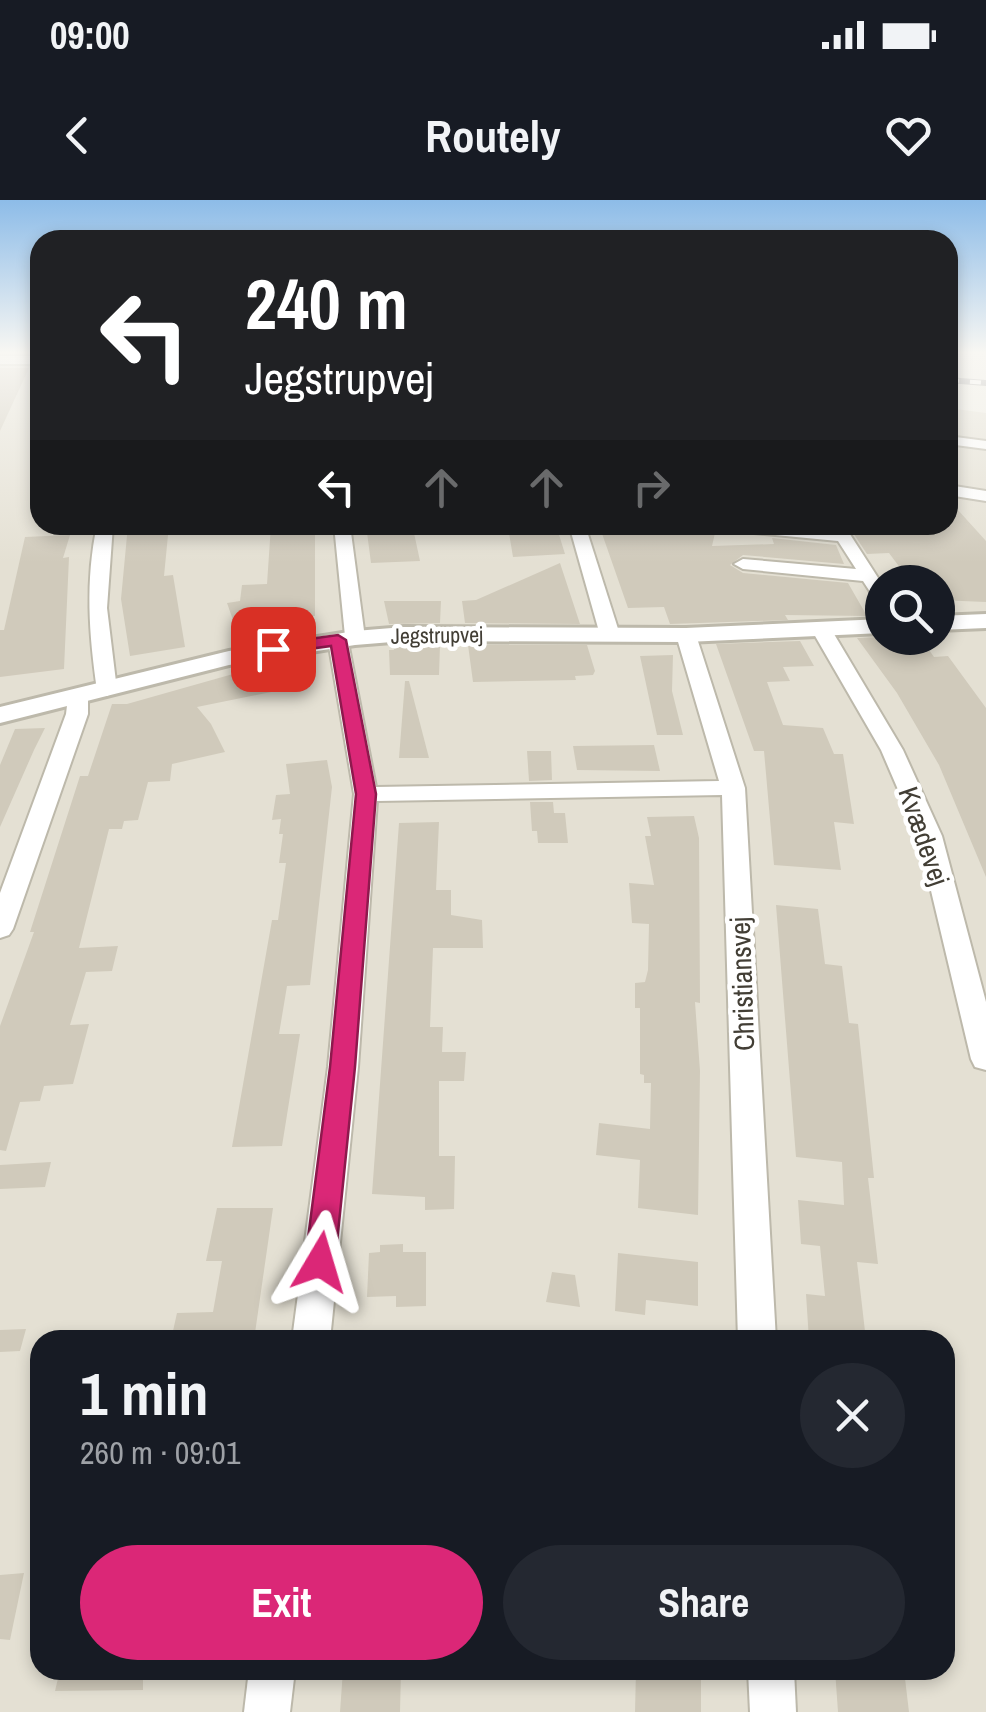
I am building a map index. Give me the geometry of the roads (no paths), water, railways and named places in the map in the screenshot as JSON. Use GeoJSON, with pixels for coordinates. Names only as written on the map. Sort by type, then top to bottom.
{"type":"FeatureCollection","features":[{"type":"Feature","properties":{"kind":"street"},"geometry":{"type":"LineString","coordinates":[[958,442],[986,446]]}},
{"type":"Feature","properties":{"kind":"street"},"geometry":{"type":"LineString","coordinates":[[958,492],[986,496]]}},
{"type":"Feature","properties":{"kind":"street"},"geometry":{"type":"LineString","coordinates":[[103,535],[95,617],[107,690]]}},
{"type":"Feature","properties":{"kind":"street"},"geometry":{"type":"LineString","coordinates":[[312,1330],[343,1067],[366,794],[346,639],[342,535]]}},
{"type":"Feature","properties":{"kind":"street"},"geometry":{"type":"LineString","coordinates":[[580,535],[610,636]]}},
{"type":"Feature","properties":{"kind":"street"},"geometry":{"type":"LineString","coordinates":[[842,535],[865,570]]}},
{"type":"Feature","properties":{"kind":"street"},"geometry":{"type":"LineString","coordinates":[[743,564],[865,576]]}},
{"type":"Feature","properties":{"kind":"street"},"geometry":{"type":"LineString","coordinates":[[955,622],[986,621]]}},
{"type":"Feature","properties":{"kind":"street","name":"Jegstrupvej"},"geometry":{"type":"LineString","coordinates":[[0,716],[229,658],[346,639],[404,634],[686,635],[865,627]]}},
{"type":"Feature","properties":{"kind":"street","name":"Kvædevej"},"geometry":{"type":"LineString","coordinates":[[820,629],[892,750],[930,836],[986,1060]]}},
{"type":"Feature","properties":{"kind":"street","name":"Christiansvej"},"geometry":{"type":"LineString","coordinates":[[686,635],[733,788],[757,1330]]}},
{"type":"Feature","properties":{"kind":"street"},"geometry":{"type":"LineString","coordinates":[[0,929],[77,714],[78,697]]}},
{"type":"Feature","properties":{"kind":"street"},"geometry":{"type":"LineString","coordinates":[[366,794],[733,788]]}},
{"type":"Feature","properties":{"kind":"street"},"geometry":{"type":"LineString","coordinates":[[268,1712],[271,1680]]}},
{"type":"Feature","properties":{"kind":"street"},"geometry":{"type":"LineString","coordinates":[[771,1680],[773,1712]]}}]}
